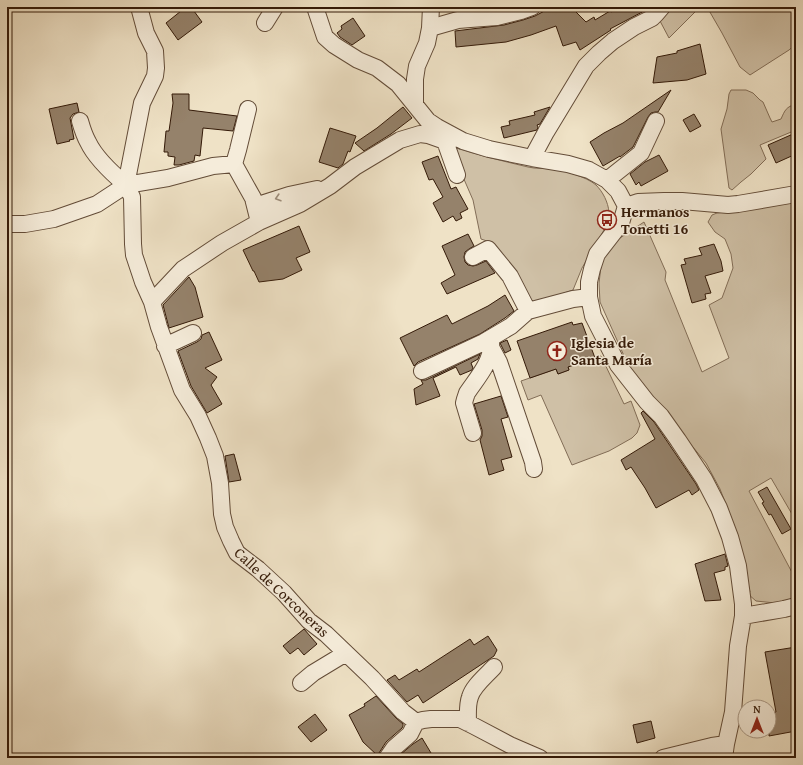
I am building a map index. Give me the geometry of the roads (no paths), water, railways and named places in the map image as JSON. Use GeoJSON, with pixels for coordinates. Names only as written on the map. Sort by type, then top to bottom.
{"type":"FeatureCollection","features":[{"type":"Feature","properties":{"kind":"street","name":"Calle de Corconeras"},"geometry":{"type":"LineString","coordinates":[[139,7],[146,33],[155,50],[156,68],[155,76],[142,103],[126,185],[132,197],[134,255],[143,282],[152,302],[165,346],[182,390],[198,416],[215,456],[225,527],[230,542],[237,553],[258,569],[284,593],[309,621],[326,634],[372,678],[403,712],[416,722]]}},
{"type":"Feature","properties":{"kind":"street"},"geometry":{"type":"LineString","coordinates":[[265,24],[275,7]]}},
{"type":"Feature","properties":{"kind":"street"},"geometry":{"type":"LineString","coordinates":[[315,7],[325,37],[329,41],[358,60],[377,68],[398,84],[428,120],[453,141],[457,175]]}},
{"type":"Feature","properties":{"kind":"street"},"geometry":{"type":"LineString","coordinates":[[415,104],[416,72],[427,43],[430,28],[431,7]]}},
{"type":"Feature","properties":{"kind":"street"},"geometry":{"type":"LineString","coordinates":[[430,28],[461,13],[470,19],[497,16],[532,7]]}},
{"type":"Feature","properties":{"kind":"street"},"geometry":{"type":"LineString","coordinates":[[532,158],[586,66],[614,41],[634,27],[652,18],[662,7]]}},
{"type":"Feature","properties":{"kind":"street"},"geometry":{"type":"LineString","coordinates":[[248,109],[234,164],[253,198],[259,222]]}},
{"type":"Feature","properties":{"kind":"street"},"geometry":{"type":"LineString","coordinates":[[80,120],[88,142],[94,152],[115,176],[126,185]]}},
{"type":"Feature","properties":{"kind":"street"},"geometry":{"type":"LineString","coordinates":[[607,180],[641,153],[656,122]]}},
{"type":"Feature","properties":{"kind":"street"},"geometry":{"type":"LineString","coordinates":[[152,302],[183,269],[222,243],[259,222],[300,204],[330,186],[355,167],[400,140],[420,134],[532,158],[568,164],[589,170],[607,180],[618,191],[626,206],[621,223],[597,254],[592,269],[589,282],[589,297],[593,316],[618,365],[661,416],[704,479],[719,508],[730,537],[738,566],[743,604],[733,712],[725,751],[712,746],[663,758]]}},
{"type":"Feature","properties":{"kind":"street"},"geometry":{"type":"LineString","coordinates":[[7,224],[25,224],[61,217],[97,204],[126,185],[168,178],[212,166],[234,164]]}},
{"type":"Feature","properties":{"kind":"street"},"geometry":{"type":"LineString","coordinates":[[255,206],[290,195],[330,186]]}},
{"type":"Feature","properties":{"kind":"street"},"geometry":{"type":"LineString","coordinates":[[626,206],[638,202],[664,201],[728,205],[796,194]]}},
{"type":"Feature","properties":{"kind":"street"},"geometry":{"type":"LineString","coordinates":[[473,257],[488,249],[510,276],[528,311]]}},
{"type":"Feature","properties":{"kind":"street"},"geometry":{"type":"LineString","coordinates":[[473,433],[464,404],[465,399],[467,393],[488,361],[492,344],[528,311],[573,298],[589,297]]}},
{"type":"Feature","properties":{"kind":"street"},"geometry":{"type":"LineString","coordinates":[[165,346],[193,333]]}},
{"type":"Feature","properties":{"kind":"street"},"geometry":{"type":"LineString","coordinates":[[422,371],[484,342],[492,344]]}},
{"type":"Feature","properties":{"kind":"street"},"geometry":{"type":"LineString","coordinates":[[492,344],[533,462],[534,469]]}},
{"type":"Feature","properties":{"kind":"street"},"geometry":{"type":"LineString","coordinates":[[743,616],[784,610],[796,606]]}},
{"type":"Feature","properties":{"kind":"street"},"geometry":{"type":"LineString","coordinates":[[301,683],[313,673],[346,653]]}},
{"type":"Feature","properties":{"kind":"street"},"geometry":{"type":"LineString","coordinates":[[468,723],[468,704],[472,692],[494,667]]}},
{"type":"Feature","properties":{"kind":"street"},"geometry":{"type":"LineString","coordinates":[[387,758],[394,748],[410,734],[416,722],[431,719],[460,719],[510,745],[540,758]]}},
{"type":"Feature","properties":{"kind":"place","name":"Hermanos Tonetti 16"},"geometry":{"type":"Point","coordinates":[607,220]}},
{"type":"Feature","properties":{"kind":"place","name":"Iglesia de Santa María"},"geometry":{"type":"Point","coordinates":[557,351]}}]}
